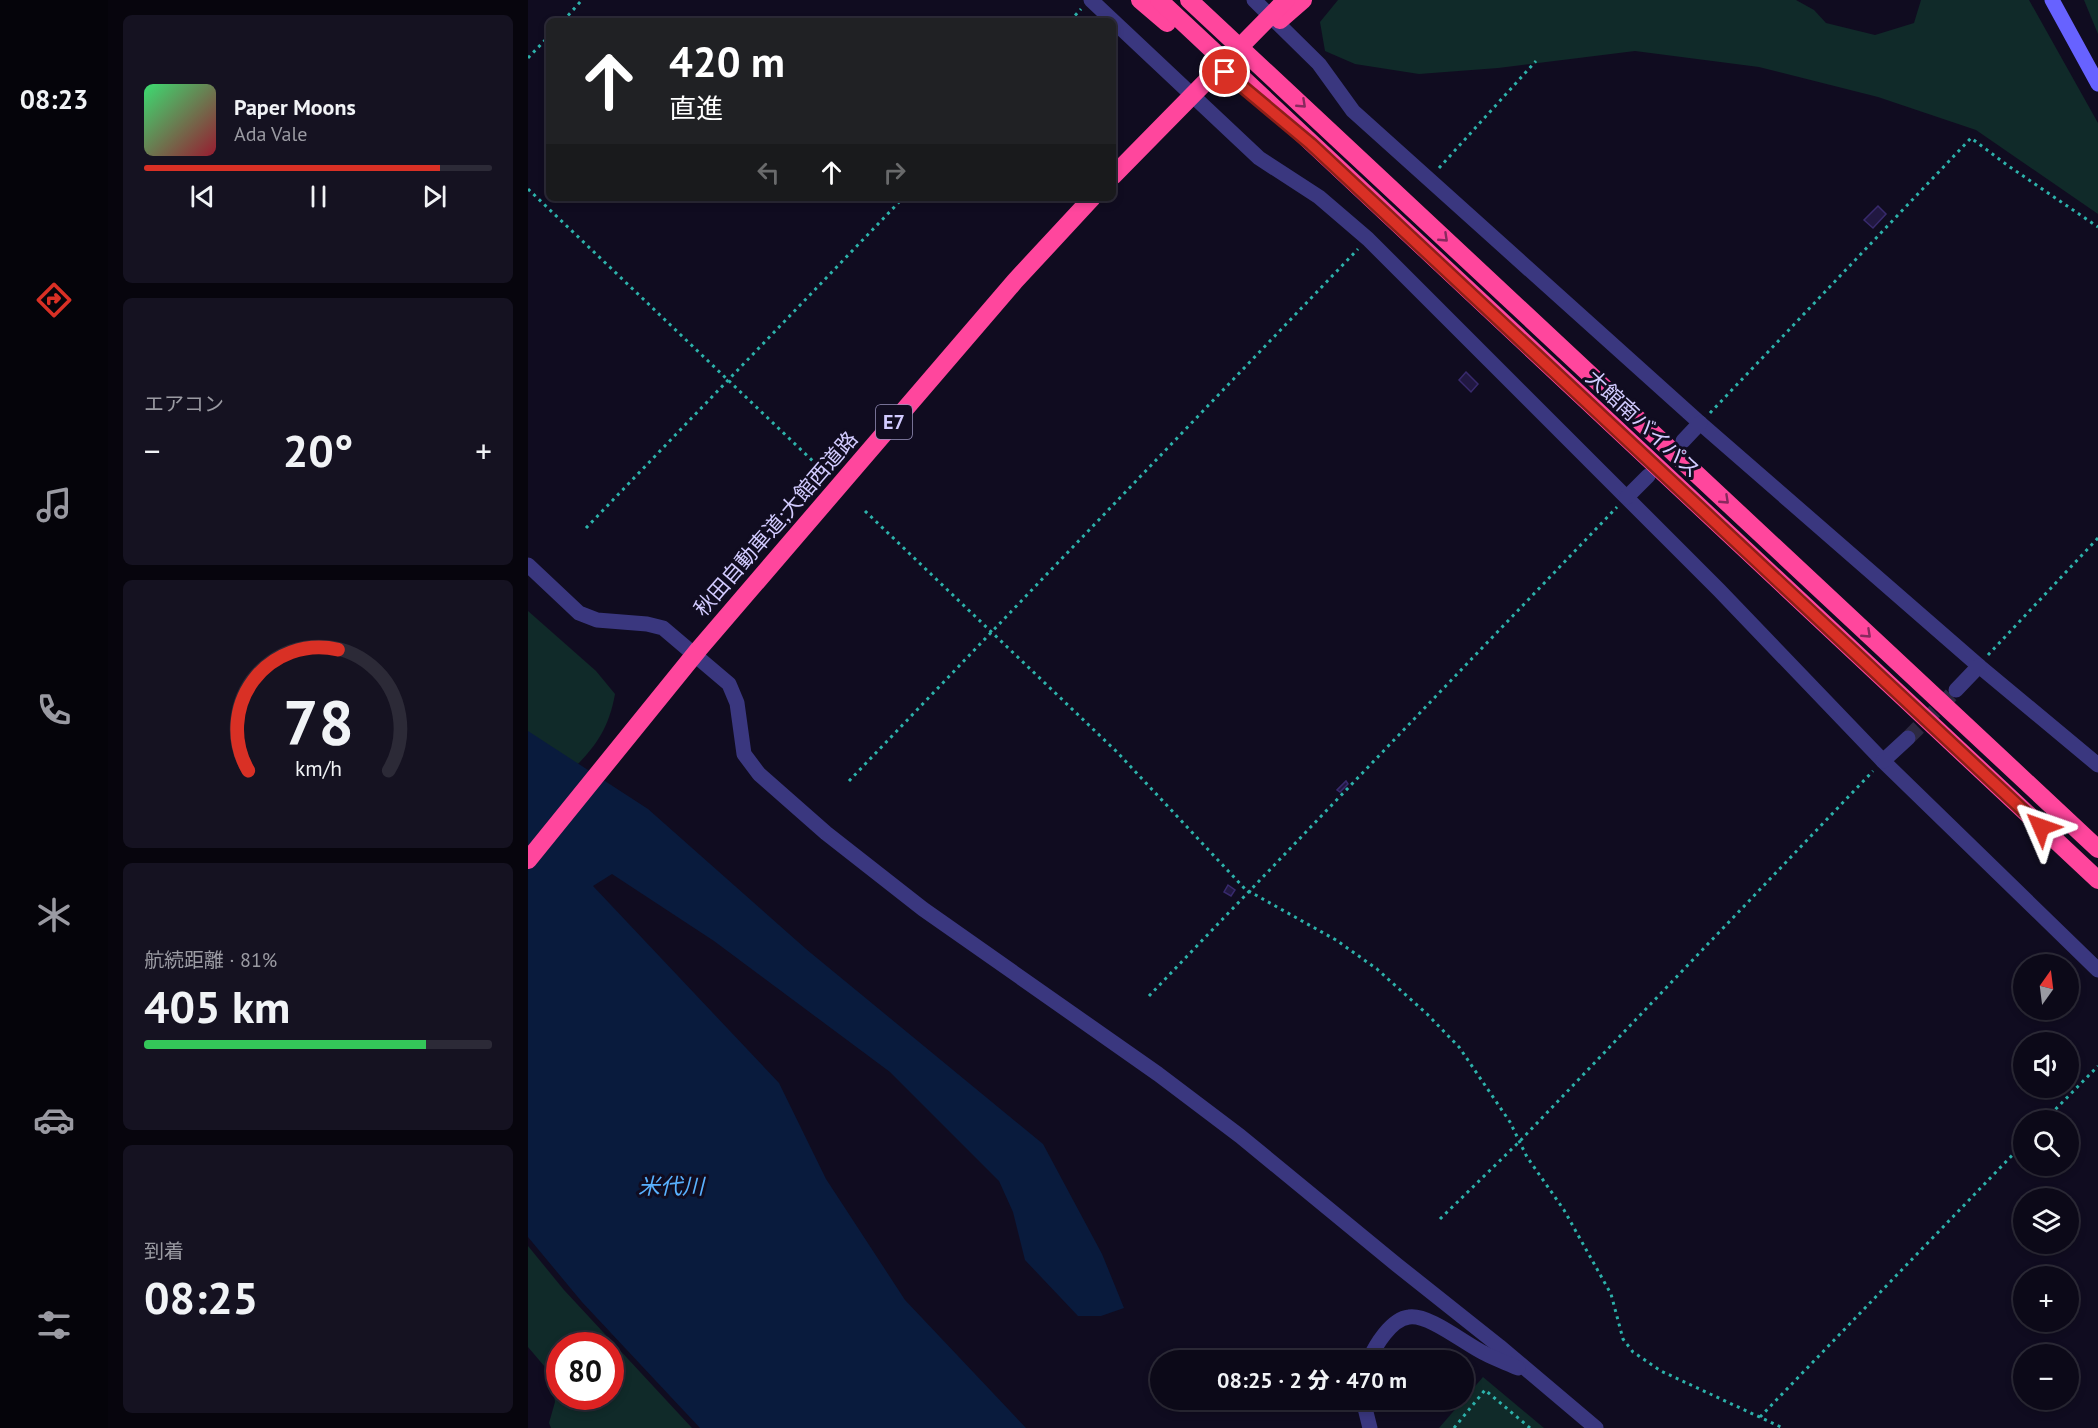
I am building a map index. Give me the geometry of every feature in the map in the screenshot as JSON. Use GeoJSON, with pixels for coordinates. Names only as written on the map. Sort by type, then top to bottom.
{"type":"FeatureCollection","features":[{"type":"Feature","properties":{"kind":"highway"},"geometry":{"type":"LineString","coordinates":[[1140,0],[1311,144]]}},
{"type":"Feature","properties":{"kind":"highway","name":"大館南バイパス"},"geometry":{"type":"LineString","coordinates":[[1159,0],[2098,880]]}},
{"type":"Feature","properties":{"kind":"highway","name":"大館南バイパス"},"geometry":{"type":"LineString","coordinates":[[1189,0],[2098,849]]}},
{"type":"Feature","properties":{"kind":"highway"},"geometry":{"type":"LineString","coordinates":[[1194,0],[1259,64]]}},
{"type":"Feature","properties":{"kind":"highway"},"geometry":{"type":"LineString","coordinates":[[1116,173],[1286,0]]}},
{"type":"Feature","properties":{"kind":"highway"},"geometry":{"type":"LineString","coordinates":[[1141,146],[1303,0]]}},
{"type":"Feature","properties":{"kind":"highway","name":"秋田自動車道;大館西道路"},"geometry":{"type":"LineString","coordinates":[[528,860],[699,649],[1015,281],[1089,201]]}},
{"type":"Feature","properties":{"kind":"highway"},"geometry":{"type":"LineString","coordinates":[[1975,735],[2098,837]]}},
{"type":"Feature","properties":{"kind":"highway"},"geometry":{"type":"LineString","coordinates":[[1960,752],[2098,893]]}},
{"type":"Feature","properties":{"kind":"street"},"geometry":{"type":"LineString","coordinates":[[1091,0],[1110,18]]}},
{"type":"Feature","properties":{"kind":"street"},"geometry":{"type":"LineString","coordinates":[[1254,0],[1319,64],[1353,111],[1700,423],[1979,666],[2098,765]]}},
{"type":"Feature","properties":{"kind":"street"},"geometry":{"type":"LineString","coordinates":[[2052,0],[2098,84]]}},
{"type":"Feature","properties":{"kind":"street"},"geometry":{"type":"LineString","coordinates":[[1116,24],[1259,158],[1319,197],[1368,239],[1627,497],[1883,760],[2098,970]]}},
{"type":"Feature","properties":{"kind":"street"},"geometry":{"type":"LineString","coordinates":[[1683,441],[1700,423]]}},
{"type":"Feature","properties":{"kind":"street"},"geometry":{"type":"LineString","coordinates":[[1627,497],[1648,476]]}},
{"type":"Feature","properties":{"kind":"street"},"geometry":{"type":"LineString","coordinates":[[528,565],[579,613],[597,620],[647,624],[663,628],[729,684],[737,703],[744,754],[759,774],[826,832],[923,909],[1158,1074],[1240,1136],[1499,1346],[1596,1428]]}},
{"type":"Feature","properties":{"kind":"street"},"geometry":{"type":"LineString","coordinates":[[1956,690],[1979,666]]}},
{"type":"Feature","properties":{"kind":"street"},"geometry":{"type":"LineString","coordinates":[[1883,760],[1908,738]]}},
{"type":"Feature","properties":{"kind":"street"},"geometry":{"type":"LineString","coordinates":[[1375,1350],[1385,1333],[1400,1320],[1409,1317],[1432,1322],[1484,1353],[1532,1374]]}},
{"type":"Feature","properties":{"kind":"street"},"geometry":{"type":"LineString","coordinates":[[1366,1410],[1370,1428]]}},
{"type":"Feature","properties":{"kind":"path"},"geometry":{"type":"LineString","coordinates":[[566,18],[582,0]]}},
{"type":"Feature","properties":{"kind":"path"},"geometry":{"type":"LineString","coordinates":[[528,58],[546,39]]}},
{"type":"Feature","properties":{"kind":"path"},"geometry":{"type":"LineString","coordinates":[[1429,178],[1536,61]]}},
{"type":"Feature","properties":{"kind":"path"},"geometry":{"type":"LineString","coordinates":[[1700,423],[1971,138],[2098,227]]}},
{"type":"Feature","properties":{"kind":"path"},"geometry":{"type":"LineString","coordinates":[[528,189],[817,465]]}},
{"type":"Feature","properties":{"kind":"path"},"geometry":{"type":"LineString","coordinates":[[586,528],[900,201]]}},
{"type":"Feature","properties":{"kind":"path"},"geometry":{"type":"LineString","coordinates":[[849,781],[1368,239]]}},
{"type":"Feature","properties":{"kind":"path"},"geometry":{"type":"LineString","coordinates":[[1149,996],[1627,497]]}},
{"type":"Feature","properties":{"kind":"path"},"geometry":{"type":"LineString","coordinates":[[865,511],[1117,752],[1238,883],[1249,892],[1336,940],[1377,969],[1427,1014],[1459,1047],[1510,1122],[1527,1157],[1564,1210],[1611,1294],[1623,1340],[1633,1352],[1661,1371],[1783,1428]]}},
{"type":"Feature","properties":{"kind":"path"},"geometry":{"type":"LineString","coordinates":[[1979,666],[2098,538]]}},
{"type":"Feature","properties":{"kind":"path"},"geometry":{"type":"LineString","coordinates":[[1440,1219],[1520,1142],[1883,760]]}},
{"type":"Feature","properties":{"kind":"path"},"geometry":{"type":"LineString","coordinates":[[2055,1110],[2098,1066]]}},
{"type":"Feature","properties":{"kind":"path"},"geometry":{"type":"LineString","coordinates":[[1760,1417],[2013,1154]]}},
{"type":"Feature","properties":{"kind":"path"},"geometry":{"type":"LineString","coordinates":[[1454,1428],[1485,1390],[1530,1428]]}},
{"type":"Feature","properties":{"kind":"green space"},"geometry":{"type":"Polygon","coordinates":[[[1338,0],[1796,0],[1814,10],[1826,23],[1875,35],[1914,23],[1921,0],[2029,0],[2098,123],[2098,214],[1976,130],[1878,97],[1759,67],[1635,51],[1498,68],[1419,74],[1355,64],[1325,51],[1320,22],[1338,0]]]}},
{"type":"Feature","properties":{"kind":"green space"},"geometry":{"type":"Polygon","coordinates":[[[2084,0],[2098,0],[2098,34],[2084,0]]]}},
{"type":"Feature","properties":{"kind":"green space"},"geometry":{"type":"Polygon","coordinates":[[[528,611],[596,671],[615,694],[601,735],[574,768],[528,739],[528,611]]]}},
{"type":"Feature","properties":{"kind":"green space"},"geometry":{"type":"Polygon","coordinates":[[[528,1246],[603,1332],[546,1332],[546,1368],[528,1347],[528,1246]]]}},
{"type":"Feature","properties":{"kind":"green space"},"geometry":{"type":"Polygon","coordinates":[[[624,1355],[692,1428],[551,1428],[549,1423],[553,1410],[624,1410],[624,1355]]]}},
{"type":"Feature","properties":{"kind":"green space"},"geometry":{"type":"Polygon","coordinates":[[[1483,1377],[1544,1428],[1439,1428],[1455,1410],[1474,1410],[1474,1387],[1483,1377]]]}},
{"type":"Feature","properties":{"kind":"water","name":"米代川"},"geometry":{"type":"Polygon","coordinates":[[[528,731],[648,809],[806,949],[1043,1144],[1102,1254],[1124,1308],[1101,1316],[1078,1316],[1025,1260],[1013,1212],[999,1181],[890,1072],[714,941],[612,874],[593,886],[779,1083],[826,1179],[905,1300],[1026,1428],[700,1428],[624,1347],[624,1332],[610,1332],[528,1237],[528,731]]]}},
{"type":"Feature","properties":{"kind":"building"},"geometry":{"type":"Polygon","coordinates":[[[1878,206],[1886,214],[1873,228],[1864,220],[1878,206]]]}},
{"type":"Feature","properties":{"kind":"building"},"geometry":{"type":"Polygon","coordinates":[[[1466,372],[1478,384],[1471,392],[1459,380],[1466,372]]]}},
{"type":"Feature","properties":{"kind":"building"},"geometry":{"type":"Polygon","coordinates":[[[1346,781],[1348,784],[1340,792],[1337,790],[1346,781]]]}},
{"type":"Feature","properties":{"kind":"building"},"geometry":{"type":"Polygon","coordinates":[[[1228,885],[1235,890],[1231,896],[1224,892],[1228,885]]]}},
{"type":"Feature","properties":{"kind":"tunnel"},"geometry":{"type":"LineString","coordinates":[[1908,738],[1956,690]]}},
{"type":"Feature","properties":{"kind":"route"},"geometry":{"type":"LineString","coordinates":[[1225,72],[1311,144],[2041,827]]}}]}
